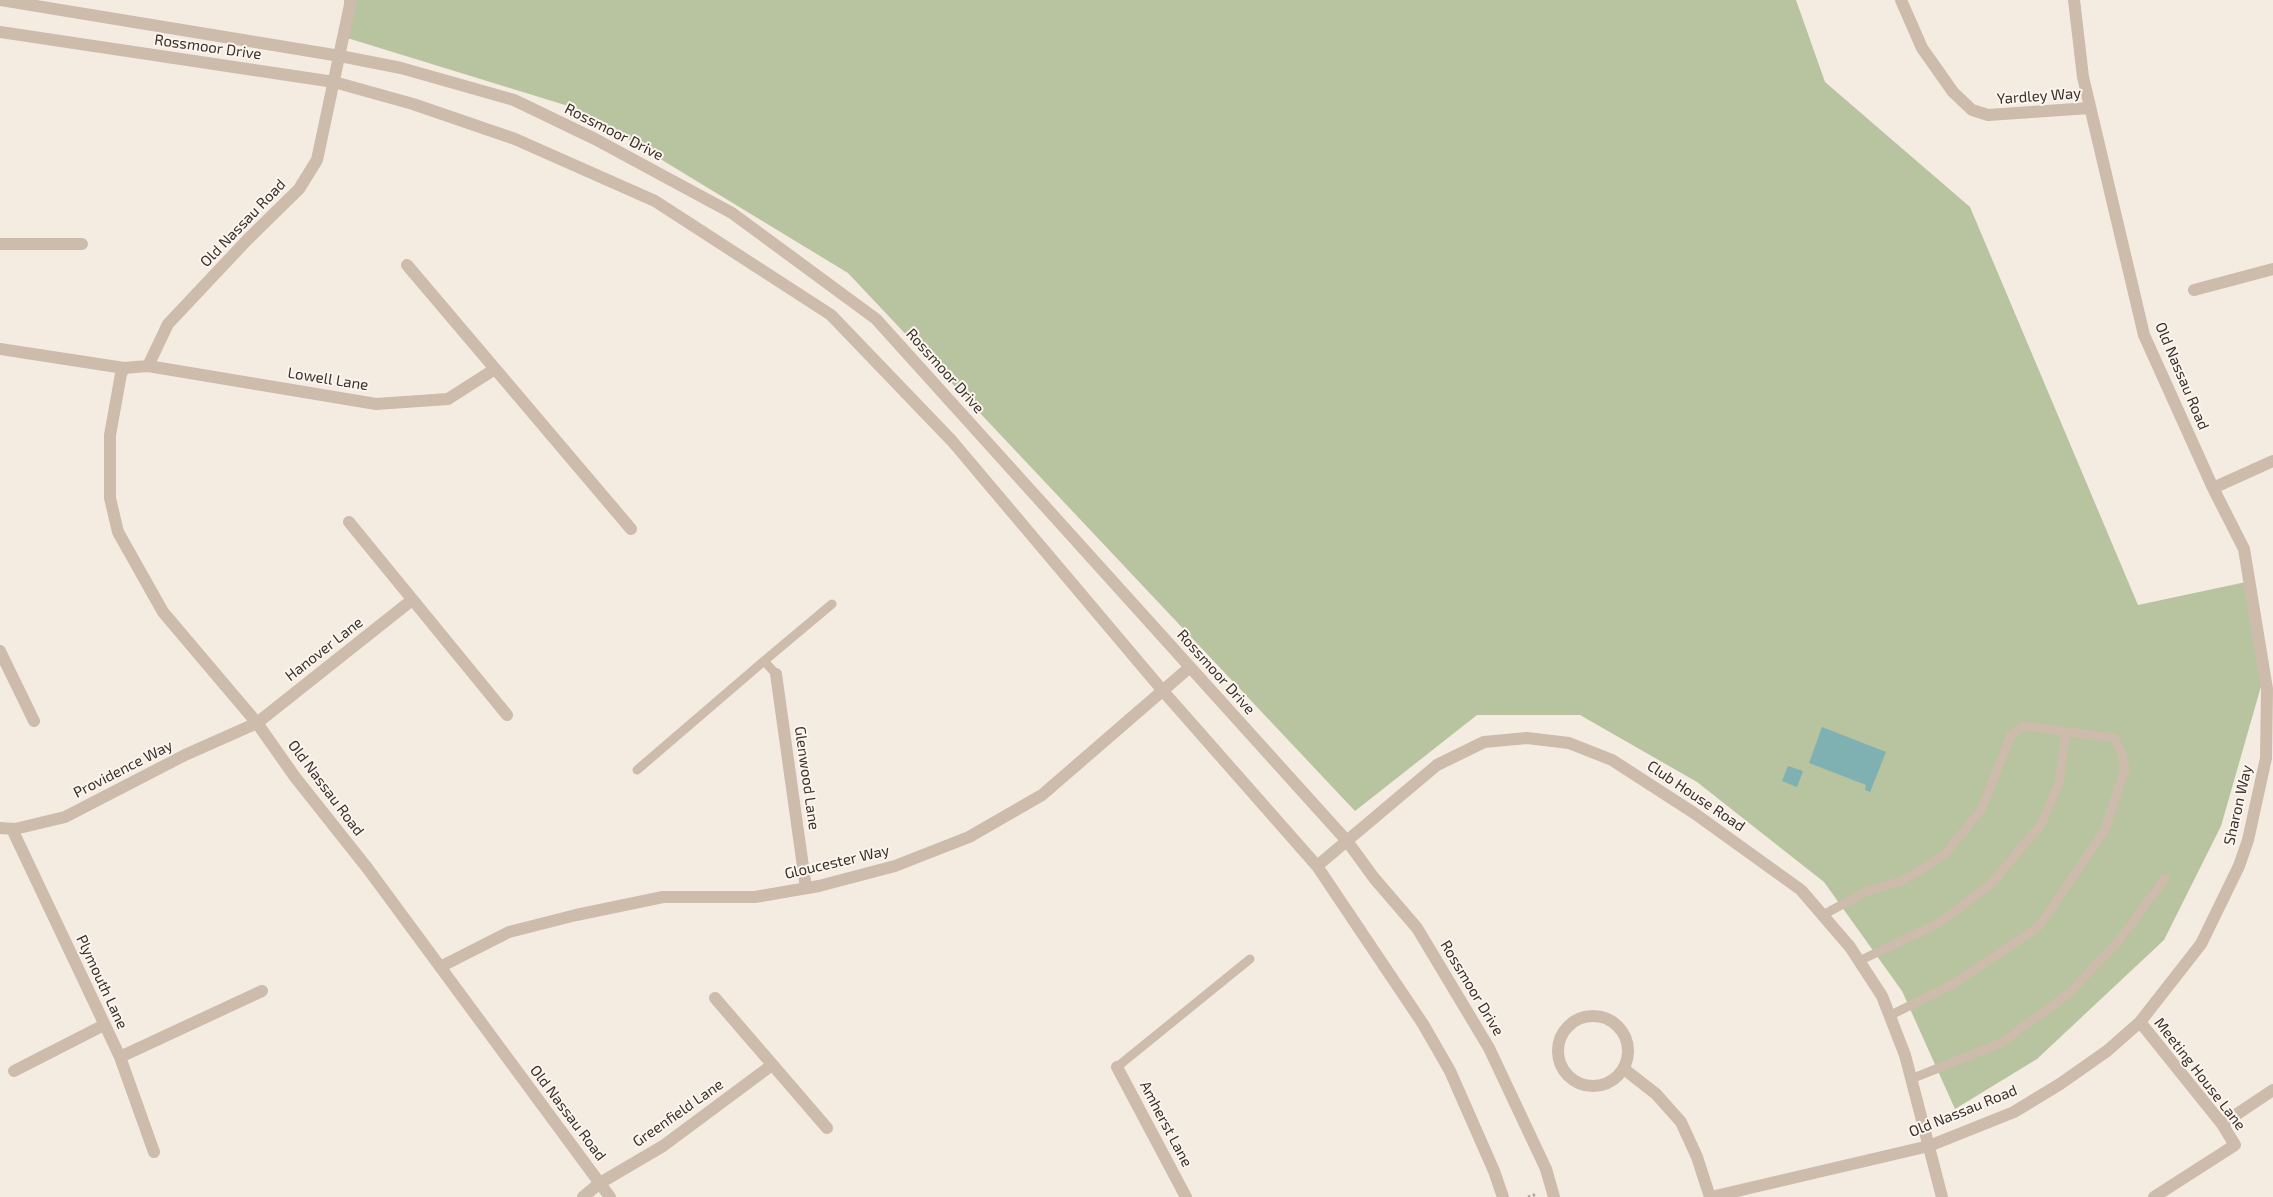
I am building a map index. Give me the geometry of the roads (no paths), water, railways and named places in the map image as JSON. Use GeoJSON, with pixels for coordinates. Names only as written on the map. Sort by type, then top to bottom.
{"type":"FeatureCollection","features":[{"type":"Feature","properties":{"kind":"street","name":"Rossmoor Drive"},"geometry":{"type":"LineString","coordinates":[[0,0],[402,68],[514,100],[595,139],[732,213],[876,319],[1347,841],[1374,878],[1417,928],[1489,1048],[1546,1169],[1554,1197]]}},
{"type":"Feature","properties":{"kind":"street","name":"Old Nassau Road"},"geometry":{"type":"LineString","coordinates":[[148,366],[168,324],[248,239],[299,189],[317,160],[340,56],[350,0]]}},
{"type":"Feature","properties":{"kind":"street","name":"Yardley Way"},"geometry":{"type":"LineString","coordinates":[[1901,0],[1922,48],[1954,92],[1972,110],[1988,115],[2090,108]]}},
{"type":"Feature","properties":{"kind":"street","name":"Old Nassau Road"},"geometry":{"type":"LineString","coordinates":[[2074,0],[2083,76],[2144,335],[2213,488],[2244,549],[2267,690],[2269,758]]}},
{"type":"Feature","properties":{"kind":"street","name":"Rossmoor Drive"},"geometry":{"type":"LineString","coordinates":[[0,32],[334,82],[413,104],[515,139],[655,201],[831,316],[952,441],[1163,691],[1317,866],[1403,993],[1450,1071],[1494,1171],[1503,1197]]}},
{"type":"Feature","properties":{"kind":"street"},"geometry":{"type":"LineString","coordinates":[[0,244],[82,244]]}},
{"type":"Feature","properties":{"kind":"street"},"geometry":{"type":"LineString","coordinates":[[407,265],[631,529]]}},
{"type":"Feature","properties":{"kind":"street"},"geometry":{"type":"LineString","coordinates":[[2194,290],[2273,269]]}},
{"type":"Feature","properties":{"kind":"street"},"geometry":{"type":"LineString","coordinates":[[0,349],[124,368]]}},
{"type":"Feature","properties":{"kind":"street","name":"Lowell Lane"},"geometry":{"type":"LineString","coordinates":[[124,368],[148,366],[376,404],[448,399],[495,369]]}},
{"type":"Feature","properties":{"kind":"street","name":"Old Nassau Road"},"geometry":{"type":"LineString","coordinates":[[124,368],[121,374],[110,435],[110,498],[118,532],[163,612],[257,723],[610,1197]]}},
{"type":"Feature","properties":{"kind":"street"},"geometry":{"type":"LineString","coordinates":[[2213,488],[2273,461]]}},
{"type":"Feature","properties":{"kind":"street"},"geometry":{"type":"LineString","coordinates":[[349,522],[507,714]]}},
{"type":"Feature","properties":{"kind":"street","name":"Hanover Lane"},"geometry":{"type":"LineString","coordinates":[[257,723],[412,600]]}},
{"type":"Feature","properties":{"kind":"street"},"geometry":{"type":"LineString","coordinates":[[0,651],[34,721]]}},
{"type":"Feature","properties":{"kind":"street","name":"Gloucester Way"},"geometry":{"type":"LineString","coordinates":[[440,967],[509,932],[576,915],[663,897],[755,897],[806,888],[895,866],[969,837],[1042,795],[1190,667]]}},
{"type":"Feature","properties":{"kind":"street","name":"Glenwood Lane"},"geometry":{"type":"LineString","coordinates":[[776,674],[806,888]]}},
{"type":"Feature","properties":{"kind":"street","name":"Providence Way"},"geometry":{"type":"LineString","coordinates":[[6,829],[65,817],[185,756],[257,723]]}},
{"type":"Feature","properties":{"kind":"street","name":"Club House Road"},"geometry":{"type":"LineString","coordinates":[[1317,866],[1437,765],[1484,742],[1527,738],[1569,742],[1612,760],[1694,813],[1801,890],[1850,947],[1882,996],[1905,1055],[1942,1197]]}},
{"type":"Feature","properties":{"kind":"street","name":"Sharon Way"},"geometry":{"type":"LineString","coordinates":[[2239,866],[2248,840],[2269,758]]}},
{"type":"Feature","properties":{"kind":"street","name":"Plymouth Lane"},"geometry":{"type":"LineString","coordinates":[[6,829],[120,1057],[154,1152]]}},
{"type":"Feature","properties":{"kind":"street","name":"Old Nassau Road"},"geometry":{"type":"LineString","coordinates":[[1710,1197],[1929,1146],[2014,1112],[2060,1084],[2099,1057],[2140,1022],[2201,944],[2239,866]]}},
{"type":"Feature","properties":{"kind":"street"},"geometry":{"type":"LineString","coordinates":[[120,1057],[262,991]]}},
{"type":"Feature","properties":{"kind":"street"},"geometry":{"type":"LineString","coordinates":[[715,998],[827,1128]]}},
{"type":"Feature","properties":{"kind":"street"},"geometry":{"type":"LineString","coordinates":[[1596,1015],[1607,1018],[1617,1024],[1624,1033],[1628,1043],[1629,1054],[1624,1069],[1615,1080],[1601,1086],[1586,1086],[1576,1082],[1567,1076],[1558,1059],[1558,1044],[1564,1030],[1571,1022],[1581,1017],[1596,1015]]}},
{"type":"Feature","properties":{"kind":"street","name":"Meeting House Lane"},"geometry":{"type":"LineString","coordinates":[[2140,1022],[2222,1124],[2235,1145],[2154,1197]]}},
{"type":"Feature","properties":{"kind":"street"},"geometry":{"type":"LineString","coordinates":[[14,1071],[104,1025]]}},
{"type":"Feature","properties":{"kind":"street","name":"Greenfield Lane"},"geometry":{"type":"LineString","coordinates":[[583,1197],[600,1183],[663,1146],[772,1065]]}},
{"type":"Feature","properties":{"kind":"street","name":"Amherst Lane"},"geometry":{"type":"LineString","coordinates":[[1117,1067],[1186,1197]]}},
{"type":"Feature","properties":{"kind":"street"},"geometry":{"type":"LineString","coordinates":[[1624,1069],[1656,1094],[1681,1122],[1697,1157],[1710,1197]]}},
{"type":"Feature","properties":{"kind":"street"},"geometry":{"type":"LineString","coordinates":[[2222,1124],[2273,1090]]}},
{"type":"Feature","properties":{"kind":"lane"},"geometry":{"type":"LineString","coordinates":[[636,770],[832,604]]}},
{"type":"Feature","properties":{"kind":"lane"},"geometry":{"type":"LineString","coordinates":[[764,661],[776,674]]}},
{"type":"Feature","properties":{"kind":"lane"},"geometry":{"type":"LineString","coordinates":[[1822,916],[1865,892],[1902,881],[1944,855],[1981,810],[2011,735],[2024,726],[2114,738],[2121,751],[2125,769],[2104,832],[2038,927],[1953,984],[1889,1016]]}},
{"type":"Feature","properties":{"kind":"lane"},"geometry":{"type":"LineString","coordinates":[[1859,961],[1939,923],[1991,884],[2042,823],[2059,782],[2066,732]]}},
{"type":"Feature","properties":{"kind":"lane"},"geometry":{"type":"LineString","coordinates":[[1911,1079],[2001,1043],[2068,994],[2118,942],[2165,878]]}},
{"type":"Feature","properties":{"kind":"lane"},"geometry":{"type":"LineString","coordinates":[[1117,1067],[1250,959]]}},
{"type":"Feature","properties":{"kind":"water"},"geometry":{"type":"Polygon","coordinates":[[[1822,727],[1886,752],[1870,792],[1865,790],[1866,785],[1809,763],[1822,727]]]}},
{"type":"Feature","properties":{"kind":"water"},"geometry":{"type":"Polygon","coordinates":[[[1788,766],[1803,771],[1797,787],[1782,781],[1788,766]]]}}]}
